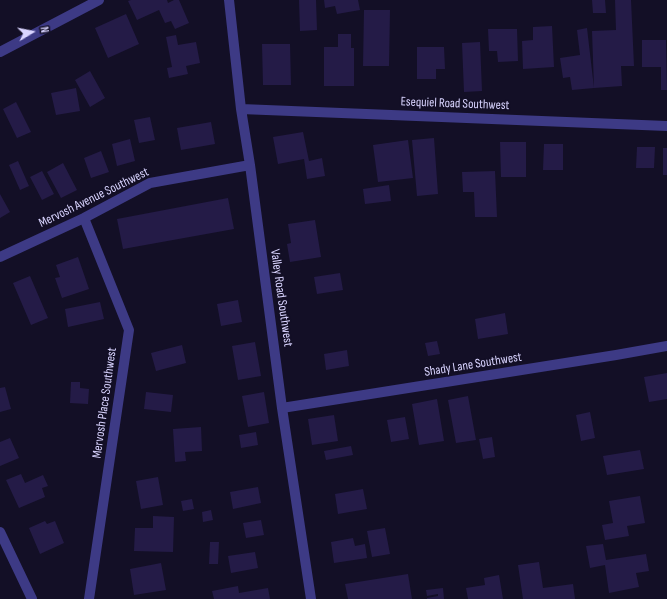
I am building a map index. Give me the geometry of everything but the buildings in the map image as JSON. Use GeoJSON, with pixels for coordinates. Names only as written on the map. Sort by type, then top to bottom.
{"type":"FeatureCollection","features":[{"type":"Feature","properties":{"kind":"street"},"geometry":{"type":"LineString","coordinates":[[0,52],[99,0]]}},
{"type":"Feature","properties":{"kind":"street","name":"Valley Road Southwest"},"geometry":{"type":"LineString","coordinates":[[228,0],[241,109],[250,165],[282,408],[311,599]]}},
{"type":"Feature","properties":{"kind":"street","name":"Esequiel Road Southwest"},"geometry":{"type":"LineString","coordinates":[[241,109],[667,126]]}},
{"type":"Feature","properties":{"kind":"street","name":"Mervosh Avenue Southwest"},"geometry":{"type":"LineString","coordinates":[[0,257],[84,218],[150,183],[250,165]]}},
{"type":"Feature","properties":{"kind":"street","name":"Mervosh Place Southwest"},"geometry":{"type":"LineString","coordinates":[[84,218],[129,330],[89,599]]}},
{"type":"Feature","properties":{"kind":"street","name":"Shady Lane Southwest"},"geometry":{"type":"LineString","coordinates":[[282,408],[667,346]]}},
{"type":"Feature","properties":{"kind":"street"},"geometry":{"type":"LineString","coordinates":[[0,532],[32,599]]}}]}
